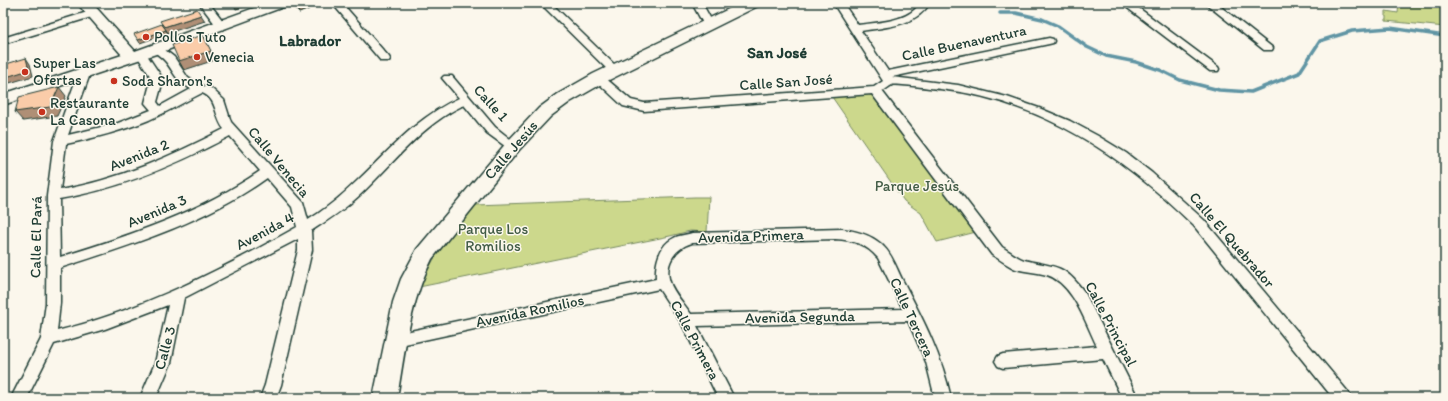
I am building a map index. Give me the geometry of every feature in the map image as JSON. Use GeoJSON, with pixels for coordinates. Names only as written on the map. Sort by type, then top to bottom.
{"type":"FeatureCollection","features":[{"type":"Feature","properties":{"kind":"street"},"geometry":{"type":"LineString","coordinates":[[204,3],[222,26]]}},
{"type":"Feature","properties":{"kind":"street"},"geometry":{"type":"LineString","coordinates":[[3,100],[137,56],[222,26],[281,3]]}},
{"type":"Feature","properties":{"kind":"street"},"geometry":{"type":"LineString","coordinates":[[337,3],[385,59]]}},
{"type":"Feature","properties":{"kind":"street"},"geometry":{"type":"LineString","coordinates":[[545,3],[616,71]]}},
{"type":"Feature","properties":{"kind":"street"},"geometry":{"type":"LineString","coordinates":[[696,3],[709,25]]}},
{"type":"Feature","properties":{"kind":"street","name":"Calle Jesús"},"geometry":{"type":"LineString","coordinates":[[385,398],[404,302],[410,280],[424,254],[514,146],[545,112],[564,98],[599,78],[753,3]]}},
{"type":"Feature","properties":{"kind":"street"},"geometry":{"type":"LineString","coordinates":[[838,3],[887,78]]}},
{"type":"Feature","properties":{"kind":"street"},"geometry":{"type":"LineString","coordinates":[[855,29],[910,18],[919,13],[925,3]]}},
{"type":"Feature","properties":{"kind":"street"},"geometry":{"type":"LineString","coordinates":[[1126,3],[1214,69]]}},
{"type":"Feature","properties":{"kind":"street"},"geometry":{"type":"LineString","coordinates":[[1210,3],[1268,48]]}},
{"type":"Feature","properties":{"kind":"street"},"geometry":{"type":"LineString","coordinates":[[1439,3],[1445,4]]}},
{"type":"Feature","properties":{"kind":"street"},"geometry":{"type":"LineString","coordinates":[[3,42],[89,8],[156,74],[156,85],[152,93],[151,103],[158,111]]}},
{"type":"Feature","properties":{"kind":"street","name":"Calle Buenaventura"},"geometry":{"type":"LineString","coordinates":[[887,78],[1049,41]]}},
{"type":"Feature","properties":{"kind":"street","name":"Calle Venecia"},"geometry":{"type":"LineString","coordinates":[[157,49],[170,59],[184,80],[200,89],[207,90],[220,103],[225,123],[267,172],[298,205],[304,230],[305,250],[273,384],[268,398]]}},
{"type":"Feature","properties":{"kind":"street","name":"Calle El Pará"},"geometry":{"type":"LineString","coordinates":[[19,398],[49,339],[53,303],[53,196],[60,141],[84,74]]}},
{"type":"Feature","properties":{"kind":"street","name":"Calle 1"},"geometry":{"type":"LineString","coordinates":[[448,78],[491,130],[514,146]]}},
{"type":"Feature","properties":{"kind":"street","name":"Calle San José"},"geometry":{"type":"LineString","coordinates":[[599,78],[627,103],[644,107],[875,90],[887,85],[887,78]]}},
{"type":"Feature","properties":{"kind":"street","name":"Calle El Quebrador"},"geometry":{"type":"LineString","coordinates":[[887,78],[967,90],[1015,103],[1060,120],[1102,143],[1152,179],[1177,200],[1199,223],[1343,398]]}},
{"type":"Feature","properties":{"kind":"street"},"geometry":{"type":"LineString","coordinates":[[60,141],[123,125],[158,111],[200,89]]}},
{"type":"Feature","properties":{"kind":"street","name":"Calle Principal"},"geometry":{"type":"LineString","coordinates":[[875,90],[997,251],[1019,264],[1050,270],[1062,276],[1070,283],[1080,297],[1130,398]]}},
{"type":"Feature","properties":{"kind":"street","name":"Avenida 4"},"geometry":{"type":"LineString","coordinates":[[49,339],[79,332],[177,296],[304,230],[340,205],[425,123],[442,111],[465,100]]}},
{"type":"Feature","properties":{"kind":"street","name":"Avenida 2"},"geometry":{"type":"LineString","coordinates":[[53,196],[80,192],[106,185],[179,156],[231,130]]}},
{"type":"Feature","properties":{"kind":"street","name":"Avenida 3"},"geometry":{"type":"LineString","coordinates":[[52,265],[102,250],[166,225],[238,191],[267,172]]}},
{"type":"Feature","properties":{"kind":"street","name":"Avenida Primera"},"geometry":{"type":"LineString","coordinates":[[663,283],[662,270],[665,257],[671,248],[678,242],[692,238],[848,234],[870,242]]}},
{"type":"Feature","properties":{"kind":"street","name":"Calle Tercera"},"geometry":{"type":"LineString","coordinates":[[870,242],[883,255],[912,315],[932,359],[940,382],[943,398]]}},
{"type":"Feature","properties":{"kind":"street","name":"Avenida Romilios"},"geometry":{"type":"LineString","coordinates":[[396,340],[663,283]]}},
{"type":"Feature","properties":{"kind":"street","name":"Calle Primera"},"geometry":{"type":"LineString","coordinates":[[663,283],[687,320],[726,398]]}},
{"type":"Feature","properties":{"kind":"street","name":"Calle 3"},"geometry":{"type":"LineString","coordinates":[[148,398],[163,363],[177,296]]}},
{"type":"Feature","properties":{"kind":"street","name":"Avenida Segunda"},"geometry":{"type":"LineString","coordinates":[[687,320],[912,315]]}},
{"type":"Feature","properties":{"kind":"street"},"geometry":{"type":"LineString","coordinates":[[1003,360],[1107,352]]}},
{"type":"Feature","properties":{"kind":"green space"},"geometry":{"type":"Polygon","coordinates":[[[1399,3],[1423,3],[1445,7],[1445,27],[1386,21],[1386,11],[1398,13],[1399,3]]]}},
{"type":"Feature","properties":{"kind":"green space","name":"Parque Jesús"},"geometry":{"type":"Polygon","coordinates":[[[871,94],[976,232],[937,242],[921,213],[904,201],[832,97],[871,94]]]}},
{"type":"Feature","properties":{"kind":"green space","name":"Parque Los Romilios"},"geometry":{"type":"Polygon","coordinates":[[[709,197],[707,232],[690,231],[419,287],[436,255],[475,205],[709,197]]]}},
{"type":"Feature","properties":{"kind":"building"},"geometry":{"type":"Polygon","coordinates":[[[292,3],[305,3],[308,6],[298,10],[292,3]]]}},
{"type":"Feature","properties":{"kind":"building"},"geometry":{"type":"Polygon","coordinates":[[[197,9],[201,15],[164,27],[160,21],[197,9]]]}},
{"type":"Feature","properties":{"kind":"building"},"geometry":{"type":"Polygon","coordinates":[[[162,24],[166,30],[138,40],[134,34],[162,24]]]}},
{"type":"Feature","properties":{"kind":"building"},"geometry":{"type":"Polygon","coordinates":[[[203,35],[211,51],[179,61],[172,45],[203,35]]]}},
{"type":"Feature","properties":{"kind":"building"},"geometry":{"type":"Polygon","coordinates":[[[26,58],[29,70],[3,78],[3,65],[26,58]]]}},
{"type":"Feature","properties":{"kind":"building"},"geometry":{"type":"Polygon","coordinates":[[[59,87],[50,107],[15,112],[19,97],[59,87]]]}},
{"type":"Feature","properties":{"kind":"waterway"},"geometry":{"type":"LineString","coordinates":[[1000,13],[1016,13],[1042,19],[1058,26],[1087,47],[1106,56],[1136,62],[1160,70],[1180,80],[1219,90],[1251,92],[1299,73],[1320,41],[1352,31],[1390,28],[1445,36]]}},
{"type":"Feature","properties":{"kind":"place","name":"Pollos Tuto"},"geometry":{"type":"Point","coordinates":[146,37]}},
{"type":"Feature","properties":{"kind":"place","name":"Venecia"},"geometry":{"type":"Point","coordinates":[197,57]}},
{"type":"Feature","properties":{"kind":"place","name":"Super Las Ofertas"},"geometry":{"type":"Point","coordinates":[25,72]}},
{"type":"Feature","properties":{"kind":"place","name":"Soda Sharon's"},"geometry":{"type":"Point","coordinates":[114,81]}},
{"type":"Feature","properties":{"kind":"place","name":"Restaurante La Casona"},"geometry":{"type":"Point","coordinates":[42,112]}},
{"type":"Feature","properties":{"kind":"district","name":"Labrador"},"geometry":{"type":"Point","coordinates":[310,40]}},
{"type":"Feature","properties":{"kind":"district","name":"San José"},"geometry":{"type":"Point","coordinates":[777,52]}}]}
